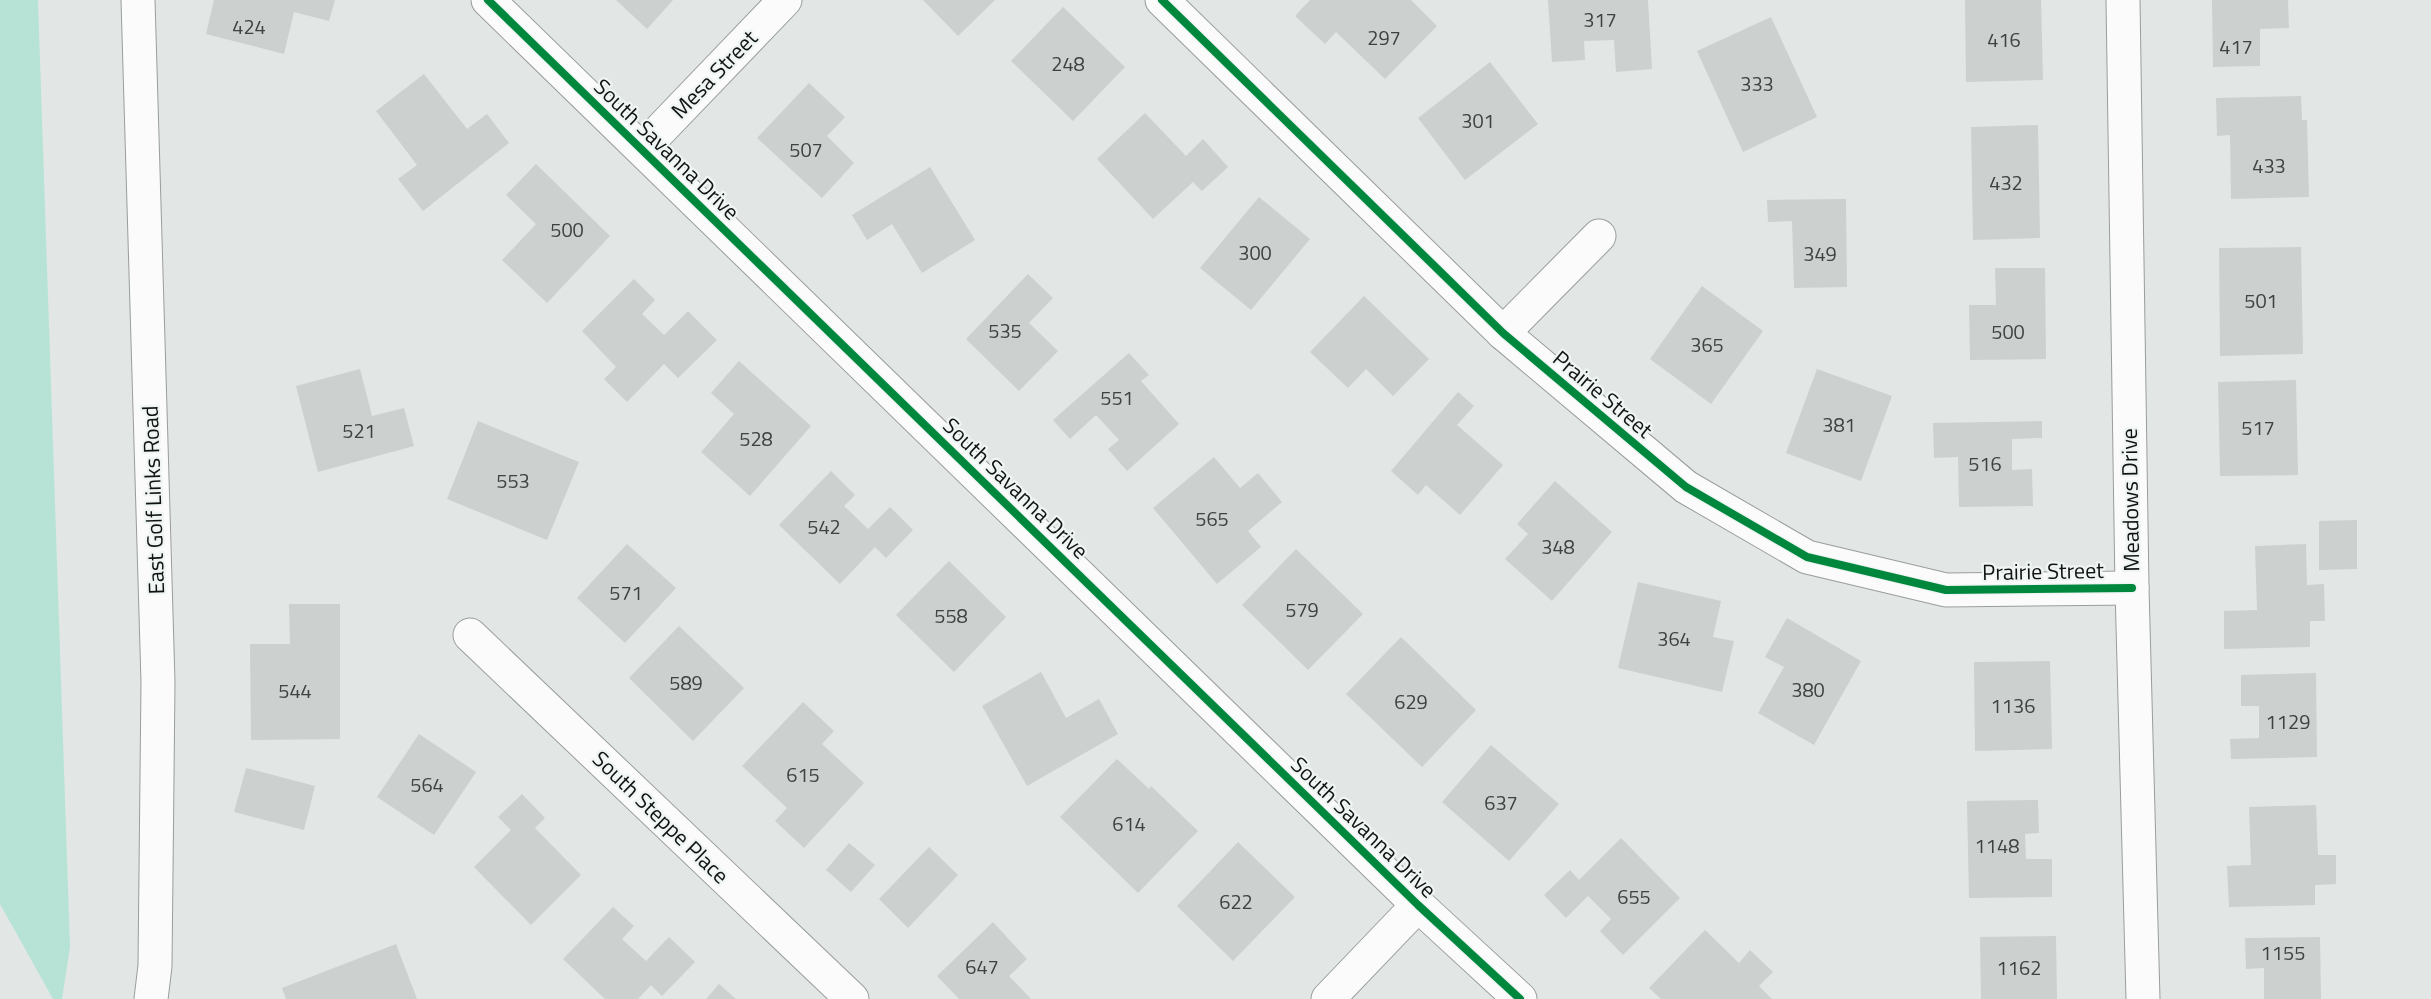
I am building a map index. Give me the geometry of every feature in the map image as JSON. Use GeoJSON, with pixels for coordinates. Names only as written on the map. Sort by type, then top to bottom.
{"type":"FeatureCollection","features":[{"type":"Feature","properties":{"kind":"street","name":"East Golf Links Road"},"geometry":{"type":"LineString","coordinates":[[138,0],[158,682],[155,966],[151,999]]}},
{"type":"Feature","properties":{"kind":"street","name":"South Savanna Drive"},"geometry":{"type":"LineString","coordinates":[[488,0],[1418,905],[1521,999]]}},
{"type":"Feature","properties":{"kind":"street","name":"Mesa Street"},"geometry":{"type":"LineString","coordinates":[[642,149],[786,0]]}},
{"type":"Feature","properties":{"kind":"street","name":"Prairie Street"},"geometry":{"type":"LineString","coordinates":[[1162,0],[1503,333],[1686,487],[1807,557],[1946,590],[2132,588]]}},
{"type":"Feature","properties":{"kind":"street","name":"Meadows Drive"},"geometry":{"type":"LineString","coordinates":[[2123,0],[2132,588],[2143,999]]}},
{"type":"Feature","properties":{"kind":"street"},"geometry":{"type":"LineString","coordinates":[[1503,333],[1599,236]]}},
{"type":"Feature","properties":{"kind":"street","name":"South Steppe Place"},"geometry":{"type":"LineString","coordinates":[[470,635],[852,999]]}},
{"type":"Feature","properties":{"kind":"street"},"geometry":{"type":"LineString","coordinates":[[1328,999],[1418,905]]}},
{"type":"Feature","properties":{"kind":"green space"},"geometry":{"type":"Polygon","coordinates":[[[0,0],[38,0],[70,947],[62,999],[53,999],[0,904],[0,0]]]}},
{"type":"Feature","properties":{"kind":"building"},"geometry":{"type":"Polygon","coordinates":[[[214,0],[335,0],[329,21],[294,12],[284,54],[206,34],[214,0]]]}},
{"type":"Feature","properties":{"kind":"building"},"geometry":{"type":"Polygon","coordinates":[[[616,0],[673,0],[647,29],[616,0]]]}},
{"type":"Feature","properties":{"kind":"building"},"geometry":{"type":"Polygon","coordinates":[[[923,0],[995,0],[958,36],[923,0]]]}},
{"type":"Feature","properties":{"kind":"building"},"geometry":{"type":"Polygon","coordinates":[[[1310,0],[1411,0],[1437,26],[1385,79],[1336,32],[1325,44],[1295,16],[1310,0]]]}},
{"type":"Feature","properties":{"kind":"building"},"geometry":{"type":"Polygon","coordinates":[[[1548,0],[1648,0],[1652,69],[1616,72],[1614,40],[1584,41],[1585,60],[1552,62],[1548,0]]]}},
{"type":"Feature","properties":{"kind":"building"},"geometry":{"type":"Polygon","coordinates":[[[1965,0],[2041,0],[2043,80],[1966,82],[1965,0]]]}},
{"type":"Feature","properties":{"kind":"building"},"geometry":{"type":"Polygon","coordinates":[[[2212,0],[2288,0],[2289,28],[2260,29],[2260,66],[2213,67],[2212,0]]]}},
{"type":"Feature","properties":{"kind":"building"},"geometry":{"type":"Polygon","coordinates":[[[1063,7],[1125,67],[1073,121],[1011,61],[1063,7]]]}},
{"type":"Feature","properties":{"kind":"building"},"geometry":{"type":"Polygon","coordinates":[[[1771,17],[1817,117],[1743,152],[1697,51],[1771,17]]]}},
{"type":"Feature","properties":{"kind":"building"},"geometry":{"type":"Polygon","coordinates":[[[1490,62],[1538,124],[1465,180],[1418,118],[1490,62]]]}},
{"type":"Feature","properties":{"kind":"building"},"geometry":{"type":"Polygon","coordinates":[[[424,74],[467,129],[487,114],[509,143],[423,211],[398,179],[417,165],[376,111],[424,74]]]}},
{"type":"Feature","properties":{"kind":"building"},"geometry":{"type":"Polygon","coordinates":[[[809,83],[845,117],[827,136],[854,163],[822,198],[757,138],[809,83]]]}},
{"type":"Feature","properties":{"kind":"building"},"geometry":{"type":"Polygon","coordinates":[[[2301,96],[2302,120],[2307,120],[2309,197],[2231,199],[2230,135],[2217,136],[2216,98],[2301,96]]]}},
{"type":"Feature","properties":{"kind":"building"},"geometry":{"type":"Polygon","coordinates":[[[1145,113],[1186,156],[1203,139],[1228,167],[1202,191],[1193,182],[1153,219],[1097,159],[1145,113]]]}},
{"type":"Feature","properties":{"kind":"building"},"geometry":{"type":"Polygon","coordinates":[[[2038,125],[2040,238],[1973,240],[1971,127],[2038,125]]]}},
{"type":"Feature","properties":{"kind":"building"},"geometry":{"type":"Polygon","coordinates":[[[536,164],[610,236],[547,303],[502,260],[536,224],[506,195],[536,164]]]}},
{"type":"Feature","properties":{"kind":"building"},"geometry":{"type":"Polygon","coordinates":[[[930,167],[975,240],[922,273],[892,224],[867,240],[852,215],[930,167]]]}},
{"type":"Feature","properties":{"kind":"building"},"geometry":{"type":"Polygon","coordinates":[[[1259,197],[1310,239],[1251,310],[1200,268],[1259,197]]]}},
{"type":"Feature","properties":{"kind":"building"},"geometry":{"type":"Polygon","coordinates":[[[1846,199],[1847,287],[1794,288],[1792,221],[1768,222],[1767,200],[1846,199]]]}},
{"type":"Feature","properties":{"kind":"building"},"geometry":{"type":"Polygon","coordinates":[[[2301,247],[2303,354],[2220,356],[2219,248],[2301,247]]]}},
{"type":"Feature","properties":{"kind":"building"},"geometry":{"type":"Polygon","coordinates":[[[1995,268],[2045,268],[2046,359],[1970,360],[1969,305],[1996,305],[1995,268]]]}},
{"type":"Feature","properties":{"kind":"building"},"geometry":{"type":"Polygon","coordinates":[[[1028,274],[1053,298],[1029,323],[1058,351],[1019,391],[966,339],[1028,274]]]}},
{"type":"Feature","properties":{"kind":"building"},"geometry":{"type":"Polygon","coordinates":[[[634,279],[655,300],[642,314],[664,335],[688,311],[717,340],[678,378],[664,364],[627,402],[604,379],[616,367],[582,331],[634,279]]]}},
{"type":"Feature","properties":{"kind":"building"},"geometry":{"type":"Polygon","coordinates":[[[1702,286],[1763,331],[1711,404],[1650,359],[1702,286]]]}},
{"type":"Feature","properties":{"kind":"building"},"geometry":{"type":"Polygon","coordinates":[[[1364,296],[1429,359],[1393,396],[1366,369],[1348,388],[1310,352],[1364,296]]]}},
{"type":"Feature","properties":{"kind":"building"},"geometry":{"type":"Polygon","coordinates":[[[1129,353],[1149,375],[1141,381],[1179,424],[1127,471],[1108,449],[1119,440],[1096,415],[1070,439],[1053,420],[1129,353]]]}},
{"type":"Feature","properties":{"kind":"building"},"geometry":{"type":"Polygon","coordinates":[[[739,361],[811,426],[750,496],[701,452],[734,414],[711,393],[739,361]]]}},
{"type":"Feature","properties":{"kind":"building"},"geometry":{"type":"Polygon","coordinates":[[[360,369],[372,416],[404,408],[414,446],[318,472],[296,386],[360,369]]]}},
{"type":"Feature","properties":{"kind":"building"},"geometry":{"type":"Polygon","coordinates":[[[1817,369],[1892,396],[1861,481],[1786,453],[1817,369]]]}},
{"type":"Feature","properties":{"kind":"building"},"geometry":{"type":"Polygon","coordinates":[[[2296,380],[2298,475],[2220,476],[2218,382],[2296,380]]]}},
{"type":"Feature","properties":{"kind":"building"},"geometry":{"type":"Polygon","coordinates":[[[1458,392],[1474,406],[1457,425],[1503,465],[1460,515],[1426,485],[1418,495],[1391,471],[1458,392]]]}},
{"type":"Feature","properties":{"kind":"building"},"geometry":{"type":"Polygon","coordinates":[[[478,421],[579,462],[547,540],[447,499],[478,421]]]}},
{"type":"Feature","properties":{"kind":"building"},"geometry":{"type":"Polygon","coordinates":[[[2042,421],[2042,438],[2012,439],[2012,470],[2032,469],[2033,506],[1959,507],[1958,457],[1934,458],[1933,423],[2042,421]]]}},
{"type":"Feature","properties":{"kind":"building"},"geometry":{"type":"Polygon","coordinates":[[[1214,457],[1240,488],[1258,473],[1282,502],[1248,531],[1261,547],[1217,584],[1153,508],[1214,457]]]}},
{"type":"Feature","properties":{"kind":"building"},"geometry":{"type":"Polygon","coordinates":[[[831,471],[855,495],[844,506],[868,529],[890,507],[913,530],[886,558],[875,547],[840,584],[779,525],[831,471]]]}},
{"type":"Feature","properties":{"kind":"building"},"geometry":{"type":"Polygon","coordinates":[[[1555,481],[1612,532],[1552,601],[1505,559],[1528,534],[1517,524],[1555,481]]]}},
{"type":"Feature","properties":{"kind":"building"},"geometry":{"type":"Polygon","coordinates":[[[2357,520],[2357,569],[2319,570],[2319,521],[2357,520]]]}},
{"type":"Feature","properties":{"kind":"building"},"geometry":{"type":"Polygon","coordinates":[[[627,544],[676,588],[625,643],[577,598],[627,544]]]}},
{"type":"Feature","properties":{"kind":"building"},"geometry":{"type":"Polygon","coordinates":[[[2306,544],[2307,585],[2324,584],[2325,621],[2310,621],[2310,647],[2224,649],[2224,611],[2257,610],[2255,546],[2306,544]]]}},
{"type":"Feature","properties":{"kind":"building"},"geometry":{"type":"Polygon","coordinates":[[[1296,549],[1363,614],[1308,670],[1242,605],[1296,549]]]}},
{"type":"Feature","properties":{"kind":"building"},"geometry":{"type":"Polygon","coordinates":[[[949,561],[1006,617],[954,672],[896,615],[949,561]]]}},
{"type":"Feature","properties":{"kind":"building"},"geometry":{"type":"Polygon","coordinates":[[[1638,582],[1721,601],[1713,637],[1734,641],[1722,692],[1618,668],[1638,582]]]}},
{"type":"Feature","properties":{"kind":"building"},"geometry":{"type":"Polygon","coordinates":[[[289,604],[340,604],[340,739],[251,740],[250,644],[290,644],[289,604]]]}},
{"type":"Feature","properties":{"kind":"building"},"geometry":{"type":"Polygon","coordinates":[[[1787,618],[1861,661],[1814,745],[1758,713],[1784,667],[1765,657],[1787,618]]]}},
{"type":"Feature","properties":{"kind":"building"},"geometry":{"type":"Polygon","coordinates":[[[679,626],[744,688],[693,741],[629,678],[679,626]]]}},
{"type":"Feature","properties":{"kind":"building"},"geometry":{"type":"Polygon","coordinates":[[[1401,637],[1476,710],[1422,767],[1346,694],[1401,637]]]}},
{"type":"Feature","properties":{"kind":"building"},"geometry":{"type":"Polygon","coordinates":[[[2050,661],[2052,749],[1975,751],[1974,662],[2050,661]]]}},
{"type":"Feature","properties":{"kind":"building"},"geometry":{"type":"Polygon","coordinates":[[[1041,672],[1066,718],[1099,699],[1118,734],[1027,786],[982,706],[1041,672]]]}},
{"type":"Feature","properties":{"kind":"building"},"geometry":{"type":"Polygon","coordinates":[[[2316,673],[2317,757],[2231,759],[2230,739],[2259,738],[2259,706],[2241,706],[2241,675],[2316,673]]]}},
{"type":"Feature","properties":{"kind":"building"},"geometry":{"type":"Polygon","coordinates":[[[803,702],[834,731],[822,744],[864,783],[804,848],[775,821],[787,808],[742,766],[803,702]]]}},
{"type":"Feature","properties":{"kind":"building"},"geometry":{"type":"Polygon","coordinates":[[[419,734],[476,772],[434,835],[377,797],[419,734]]]}},
{"type":"Feature","properties":{"kind":"building"},"geometry":{"type":"Polygon","coordinates":[[[1491,745],[1559,804],[1509,861],[1442,802],[1491,745]]]}},
{"type":"Feature","properties":{"kind":"building"},"geometry":{"type":"Polygon","coordinates":[[[1117,759],[1149,789],[1151,786],[1198,831],[1138,893],[1060,817],[1117,759]]]}},
{"type":"Feature","properties":{"kind":"building"},"geometry":{"type":"Polygon","coordinates":[[[246,768],[315,786],[304,830],[234,812],[246,768]]]}},
{"type":"Feature","properties":{"kind":"building"},"geometry":{"type":"Polygon","coordinates":[[[522,794],[545,818],[535,828],[581,875],[531,925],[474,867],[511,830],[498,817],[522,794]]]}},
{"type":"Feature","properties":{"kind":"building"},"geometry":{"type":"Polygon","coordinates":[[[2038,800],[2039,833],[2025,834],[2026,859],[2052,859],[2052,897],[1969,898],[1967,801],[2038,800]]]}},
{"type":"Feature","properties":{"kind":"building"},"geometry":{"type":"Polygon","coordinates":[[[2316,805],[2318,855],[2336,855],[2336,884],[2315,885],[2315,905],[2229,907],[2227,866],[2251,865],[2249,807],[2316,805]]]}},
{"type":"Feature","properties":{"kind":"building"},"geometry":{"type":"Polygon","coordinates":[[[1621,838],[1680,898],[1623,955],[1600,931],[1611,919],[1588,896],[1566,918],[1544,895],[1570,870],[1579,880],[1621,838]]]}},
{"type":"Feature","properties":{"kind":"building"},"geometry":{"type":"Polygon","coordinates":[[[1238,842],[1295,897],[1233,961],[1177,906],[1238,842]]]}},
{"type":"Feature","properties":{"kind":"building"},"geometry":{"type":"Polygon","coordinates":[[[849,843],[875,865],[851,892],[826,870],[849,843]]]}},
{"type":"Feature","properties":{"kind":"building"},"geometry":{"type":"Polygon","coordinates":[[[929,847],[958,875],[908,928],[879,899],[929,847]]]}},
{"type":"Feature","properties":{"kind":"building"},"geometry":{"type":"Polygon","coordinates":[[[613,907],[634,926],[622,939],[646,961],[669,937],[695,962],[662,996],[651,985],[638,999],[605,999],[563,959],[613,907]]]}},
{"type":"Feature","properties":{"kind":"building"},"geometry":{"type":"Polygon","coordinates":[[[993,922],[1027,959],[1009,976],[1031,999],[959,999],[937,976],[993,922]]]}},
{"type":"Feature","properties":{"kind":"building"},"geometry":{"type":"Polygon","coordinates":[[[1705,930],[1739,963],[1750,950],[1773,972],[1759,986],[1772,999],[1661,999],[1649,988],[1705,930]]]}},
{"type":"Feature","properties":{"kind":"building"},"geometry":{"type":"Polygon","coordinates":[[[2056,936],[2057,999],[1981,999],[1980,937],[2056,936]]]}},
{"type":"Feature","properties":{"kind":"building"},"geometry":{"type":"Polygon","coordinates":[[[2320,937],[2321,999],[2264,999],[2264,968],[2246,969],[2245,938],[2320,937]]]}},
{"type":"Feature","properties":{"kind":"building"},"geometry":{"type":"Polygon","coordinates":[[[396,944],[417,999],[286,999],[282,988],[396,944]]]}},
{"type":"Feature","properties":{"kind":"building"},"geometry":{"type":"Polygon","coordinates":[[[719,984],[736,999],[706,999],[719,984]]]}},
{"type":"Feature","properties":{"kind":"cycle path"},"geometry":{"type":"LineString","coordinates":[[488,0],[1418,905],[1520,999]]}},
{"type":"Feature","properties":{"kind":"cycle path"},"geometry":{"type":"LineString","coordinates":[[1162,0],[1503,333],[1686,487],[1807,557],[1946,590],[2132,588]]}}]}
